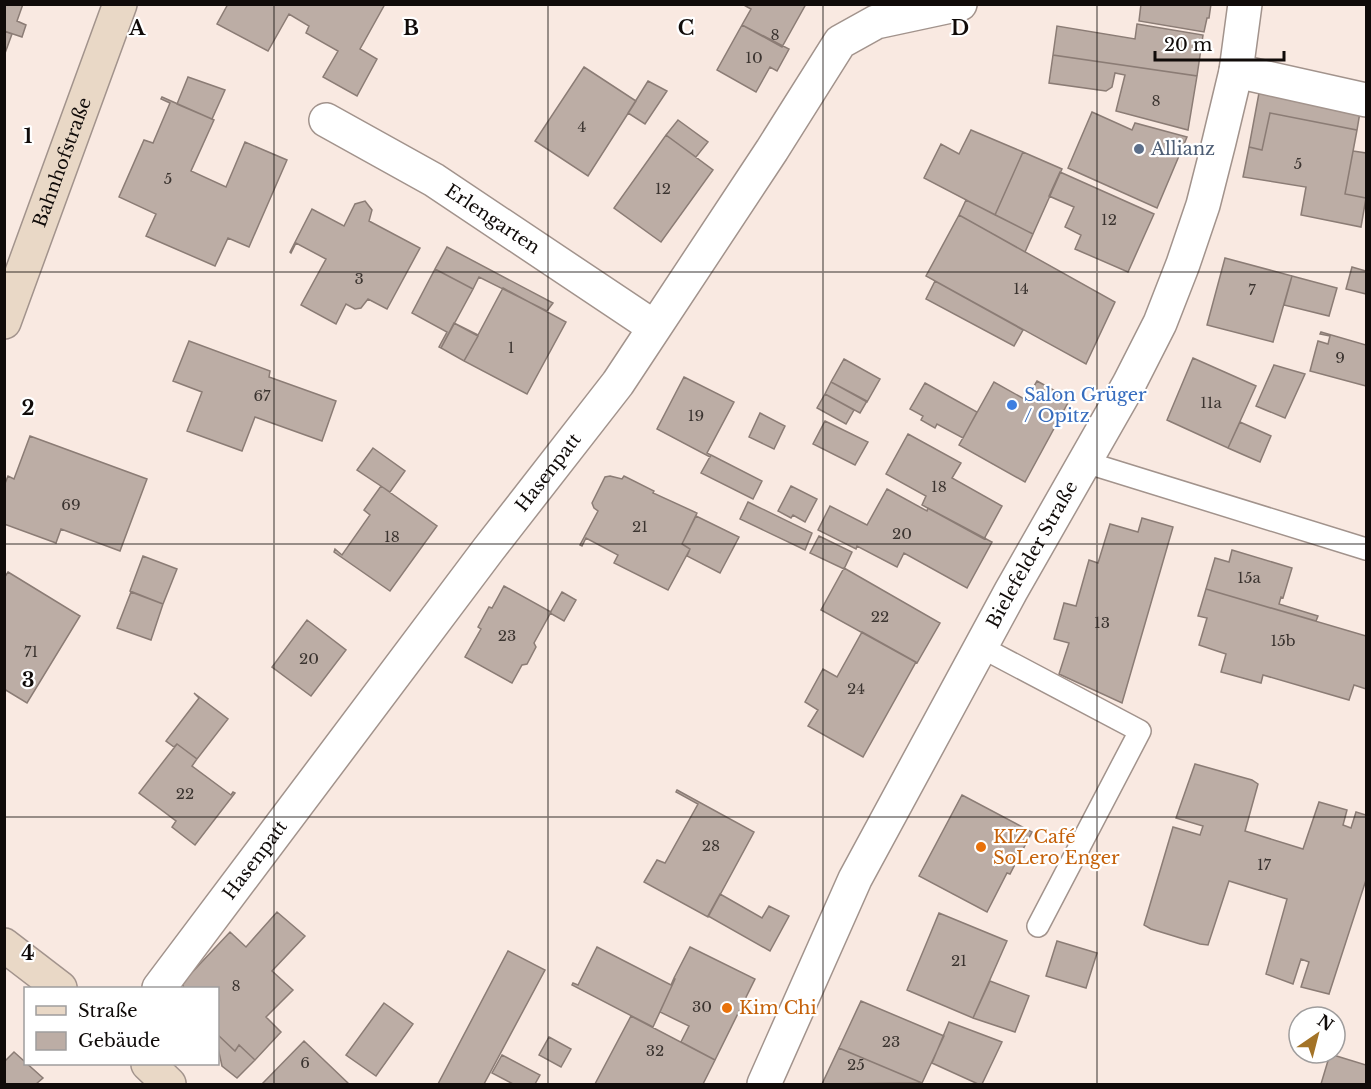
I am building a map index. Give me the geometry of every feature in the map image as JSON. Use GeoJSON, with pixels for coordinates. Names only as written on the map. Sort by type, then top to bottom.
{"type":"FeatureCollection","features":[{"type":"Feature","properties":{"kind":"street","name":"Bahnhofstraße"},"geometry":{"type":"LineString","coordinates":[[4,322],[120,4]]}},
{"type":"Feature","properties":{"kind":"street","name":"Hasenpatt"},"geometry":{"type":"LineString","coordinates":[[160,987],[481,559],[618,383],[772,150],[840,42],[876,22],[960,4]]}},
{"type":"Feature","properties":{"kind":"street","name":"Bielefelder Straße"},"geometry":{"type":"LineString","coordinates":[[764,1084],[855,879],[981,647],[1129,384],[1160,323],[1203,205],[1236,71],[1245,4]]}},
{"type":"Feature","properties":{"kind":"street"},"geometry":{"type":"LineString","coordinates":[[1236,71],[1366,100]]}},
{"type":"Feature","properties":{"kind":"street","name":"Erlengarten"},"geometry":{"type":"LineString","coordinates":[[326,120],[434,180],[654,327]]}},
{"type":"Feature","properties":{"kind":"street"},"geometry":{"type":"LineString","coordinates":[[4,945],[59,987]]}},
{"type":"Feature","properties":{"kind":"street"},"geometry":{"type":"LineString","coordinates":[[149,1065],[169,1084]]}},
{"type":"Feature","properties":{"kind":"lane"},"geometry":{"type":"LineString","coordinates":[[1085,462],[1366,549]]}},
{"type":"Feature","properties":{"kind":"lane"},"geometry":{"type":"LineString","coordinates":[[981,647],[1140,731],[1038,926]]}},
{"type":"Feature","properties":{"kind":"building"},"geometry":{"type":"Polygon","coordinates":[[[4,4],[23,4],[17,21],[26,25],[22,37],[4,31],[4,4]]]}},
{"type":"Feature","properties":{"kind":"building"},"geometry":{"type":"Polygon","coordinates":[[[228,4],[385,4],[360,49],[377,59],[357,96],[323,77],[338,51],[306,33],[309,26],[289,14],[268,51],[217,24],[228,4]]]}},
{"type":"Feature","properties":{"kind":"building"},"geometry":{"type":"Polygon","coordinates":[[[742,4],[806,4],[782,47],[742,25],[751,9],[742,4]]]}},
{"type":"Feature","properties":{"kind":"building"},"geometry":{"type":"Polygon","coordinates":[[[1141,4],[1211,4],[1204,32],[1139,21],[1141,4]]]}},
{"type":"Feature","properties":{"kind":"building"},"geometry":{"type":"Polygon","coordinates":[[[1137,24],[1203,35],[1197,76],[1053,55],[1057,26],[1135,39],[1137,24]]]}},
{"type":"Feature","properties":{"kind":"building"},"geometry":{"type":"Polygon","coordinates":[[[742,25],[789,49],[777,71],[770,67],[756,92],[717,70],[742,25]]]}},
{"type":"Feature","properties":{"kind":"building"},"geometry":{"type":"Polygon","coordinates":[[[4,31],[12,34],[4,56],[4,31]]]}},
{"type":"Feature","properties":{"kind":"building"},"geometry":{"type":"Polygon","coordinates":[[[1053,55],[1197,76],[1188,130],[1116,111],[1125,75],[1115,73],[1112,87],[1106,91],[1049,83],[1053,55]]]}},
{"type":"Feature","properties":{"kind":"building"},"geometry":{"type":"Polygon","coordinates":[[[584,67],[636,101],[588,176],[535,141],[584,67]]]}},
{"type":"Feature","properties":{"kind":"building"},"geometry":{"type":"Polygon","coordinates":[[[188,77],[225,90],[212,119],[177,104],[188,77]]]}},
{"type":"Feature","properties":{"kind":"building"},"geometry":{"type":"Polygon","coordinates":[[[648,81],[667,91],[645,124],[628,113],[648,81]]]}},
{"type":"Feature","properties":{"kind":"building"},"geometry":{"type":"Polygon","coordinates":[[[1259,93],[1360,112],[1357,130],[1270,113],[1262,150],[1249,147],[1259,93]]]}},
{"type":"Feature","properties":{"kind":"building"},"geometry":{"type":"Polygon","coordinates":[[[162,97],[214,120],[191,171],[226,187],[245,142],[287,160],[249,247],[228,238],[215,266],[146,236],[156,214],[119,197],[144,140],[153,143],[170,103],[161,99],[162,97]]]}},
{"type":"Feature","properties":{"kind":"building"},"geometry":{"type":"Polygon","coordinates":[[[1092,112],[1132,130],[1135,123],[1187,137],[1157,208],[1068,168],[1092,112]]]}},
{"type":"Feature","properties":{"kind":"building"},"geometry":{"type":"Polygon","coordinates":[[[1270,113],[1357,130],[1345,194],[1366,198],[1361,227],[1301,215],[1306,187],[1243,177],[1249,147],[1262,150],[1270,113]]]}},
{"type":"Feature","properties":{"kind":"building"},"geometry":{"type":"Polygon","coordinates":[[[678,120],[708,142],[696,157],[666,135],[678,120]]]}},
{"type":"Feature","properties":{"kind":"building"},"geometry":{"type":"Polygon","coordinates":[[[971,130],[1023,152],[995,215],[924,178],[941,144],[959,154],[971,130]]]}},
{"type":"Feature","properties":{"kind":"building"},"geometry":{"type":"Polygon","coordinates":[[[666,135],[713,170],[661,242],[614,208],[666,135]]]}},
{"type":"Feature","properties":{"kind":"building"},"geometry":{"type":"Polygon","coordinates":[[[1353,151],[1366,153],[1366,198],[1345,194],[1353,151]]]}},
{"type":"Feature","properties":{"kind":"building"},"geometry":{"type":"Polygon","coordinates":[[[1023,152],[1062,169],[1033,234],[995,215],[1023,152]]]}},
{"type":"Feature","properties":{"kind":"building"},"geometry":{"type":"Polygon","coordinates":[[[1060,172],[1154,214],[1128,272],[1075,249],[1081,235],[1065,227],[1074,207],[1049,196],[1060,172]]]}},
{"type":"Feature","properties":{"kind":"building"},"geometry":{"type":"Polygon","coordinates":[[[966,200],[1033,234],[1025,252],[959,215],[966,200]]]}},
{"type":"Feature","properties":{"kind":"building"},"geometry":{"type":"Polygon","coordinates":[[[365,201],[372,210],[369,221],[420,248],[387,309],[368,299],[361,308],[355,309],[346,304],[336,324],[301,305],[326,259],[296,243],[290,252],[312,209],[344,226],[355,204],[365,201]]]}},
{"type":"Feature","properties":{"kind":"building"},"geometry":{"type":"Polygon","coordinates":[[[959,215],[1115,302],[1086,364],[926,276],[959,215]]]}},
{"type":"Feature","properties":{"kind":"building"},"geometry":{"type":"Polygon","coordinates":[[[447,247],[553,303],[547,311],[479,277],[473,289],[435,269],[447,247]]]}},
{"type":"Feature","properties":{"kind":"building"},"geometry":{"type":"Polygon","coordinates":[[[1225,258],[1292,276],[1273,342],[1207,325],[1225,258]]]}},
{"type":"Feature","properties":{"kind":"building"},"geometry":{"type":"Polygon","coordinates":[[[1352,267],[1366,271],[1366,294],[1346,289],[1352,267]]]}},
{"type":"Feature","properties":{"kind":"building"},"geometry":{"type":"Polygon","coordinates":[[[435,269],[473,289],[441,348],[439,347],[447,332],[412,313],[435,269]]]}},
{"type":"Feature","properties":{"kind":"building"},"geometry":{"type":"Polygon","coordinates":[[[1292,276],[1337,288],[1329,316],[1284,305],[1292,276]]]}},
{"type":"Feature","properties":{"kind":"building"},"geometry":{"type":"Polygon","coordinates":[[[935,281],[1023,330],[1014,346],[926,299],[935,281]]]}},
{"type":"Feature","properties":{"kind":"building"},"geometry":{"type":"Polygon","coordinates":[[[503,288],[566,322],[527,394],[464,361],[478,336],[454,323],[478,335],[503,288]]]}},
{"type":"Feature","properties":{"kind":"building"},"geometry":{"type":"Polygon","coordinates":[[[454,323],[478,336],[464,361],[441,348],[454,323]]]}},
{"type":"Feature","properties":{"kind":"building"},"geometry":{"type":"Polygon","coordinates":[[[1321,332],[1366,345],[1366,386],[1310,371],[1318,341],[1328,344],[1330,336],[1320,334],[1321,332]]]}},
{"type":"Feature","properties":{"kind":"building"},"geometry":{"type":"Polygon","coordinates":[[[189,341],[270,371],[269,377],[336,401],[322,441],[255,417],[242,451],[187,431],[202,392],[173,381],[189,341]]]}},
{"type":"Feature","properties":{"kind":"building"},"geometry":{"type":"Polygon","coordinates":[[[1193,358],[1256,386],[1228,448],[1167,420],[1193,358]]]}},
{"type":"Feature","properties":{"kind":"building"},"geometry":{"type":"Polygon","coordinates":[[[844,359],[880,379],[867,402],[831,382],[844,359]]]}},
{"type":"Feature","properties":{"kind":"building"},"geometry":{"type":"Polygon","coordinates":[[[1274,365],[1305,374],[1285,418],[1256,406],[1274,365]]]}},
{"type":"Feature","properties":{"kind":"building"},"geometry":{"type":"Polygon","coordinates":[[[684,377],[734,402],[707,453],[711,455],[710,457],[657,429],[684,377]]]}},
{"type":"Feature","properties":{"kind":"building"},"geometry":{"type":"Polygon","coordinates":[[[1037,381],[1070,399],[1025,482],[959,445],[994,382],[1026,400],[1037,381]]]}},
{"type":"Feature","properties":{"kind":"building"},"geometry":{"type":"Polygon","coordinates":[[[831,382],[867,401],[860,413],[825,394],[831,382]]]}},
{"type":"Feature","properties":{"kind":"building"},"geometry":{"type":"Polygon","coordinates":[[[925,383],[977,412],[963,438],[937,424],[935,428],[921,420],[923,416],[910,409],[925,383]]]}},
{"type":"Feature","properties":{"kind":"building"},"geometry":{"type":"Polygon","coordinates":[[[825,394],[854,410],[846,424],[817,408],[825,394]]]}},
{"type":"Feature","properties":{"kind":"building"},"geometry":{"type":"Polygon","coordinates":[[[760,413],[785,426],[774,449],[749,437],[760,413]]]}},
{"type":"Feature","properties":{"kind":"building"},"geometry":{"type":"Polygon","coordinates":[[[825,421],[868,442],[855,465],[813,444],[825,421]]]}},
{"type":"Feature","properties":{"kind":"building"},"geometry":{"type":"Polygon","coordinates":[[[1240,422],[1271,436],[1260,462],[1228,448],[1240,422]]]}},
{"type":"Feature","properties":{"kind":"building"},"geometry":{"type":"Polygon","coordinates":[[[908,434],[961,463],[952,478],[1002,506],[984,539],[922,505],[926,496],[886,474],[908,434]]]}},
{"type":"Feature","properties":{"kind":"building"},"geometry":{"type":"Polygon","coordinates":[[[30,436],[147,479],[120,551],[61,529],[56,543],[4,524],[4,486],[8,476],[14,479],[30,436]]]}},
{"type":"Feature","properties":{"kind":"building"},"geometry":{"type":"Polygon","coordinates":[[[373,448],[405,471],[390,492],[357,470],[373,448]]]}},
{"type":"Feature","properties":{"kind":"building"},"geometry":{"type":"Polygon","coordinates":[[[711,455],[762,481],[753,499],[701,473],[711,455]]]}},
{"type":"Feature","properties":{"kind":"building"},"geometry":{"type":"Polygon","coordinates":[[[624,476],[654,491],[653,493],[697,513],[682,544],[690,549],[668,590],[614,563],[618,555],[586,538],[582,546],[580,545],[598,511],[592,503],[605,477],[622,479],[624,476]]]}},
{"type":"Feature","properties":{"kind":"building"},"geometry":{"type":"Polygon","coordinates":[[[381,486],[437,526],[390,591],[334,552],[335,549],[342,555],[370,515],[364,510],[381,486]]]}},
{"type":"Feature","properties":{"kind":"building"},"geometry":{"type":"Polygon","coordinates":[[[791,486],[817,499],[805,522],[793,515],[791,518],[778,511],[791,486]]]}},
{"type":"Feature","properties":{"kind":"building"},"geometry":{"type":"Polygon","coordinates":[[[887,489],[992,542],[967,588],[904,553],[897,567],[857,546],[856,549],[818,530],[830,506],[867,525],[887,489]]]}},
{"type":"Feature","properties":{"kind":"building"},"geometry":{"type":"Polygon","coordinates":[[[748,502],[812,533],[805,550],[740,519],[748,502]]]}},
{"type":"Feature","properties":{"kind":"building"},"geometry":{"type":"Polygon","coordinates":[[[696,516],[739,537],[720,573],[687,556],[690,549],[682,544],[696,516]]]}},
{"type":"Feature","properties":{"kind":"building"},"geometry":{"type":"Polygon","coordinates":[[[1142,518],[1173,527],[1122,703],[1059,674],[1069,643],[1054,639],[1064,603],[1076,606],[1089,560],[1098,563],[1110,524],[1138,532],[1142,518]]]}},
{"type":"Feature","properties":{"kind":"building"},"geometry":{"type":"Polygon","coordinates":[[[819,536],[852,552],[844,569],[810,553],[819,536]]]}},
{"type":"Feature","properties":{"kind":"building"},"geometry":{"type":"Polygon","coordinates":[[[1232,550],[1292,568],[1279,604],[1318,616],[1316,621],[1206,589],[1215,558],[1229,562],[1232,550]]]}},
{"type":"Feature","properties":{"kind":"building"},"geometry":{"type":"Polygon","coordinates":[[[143,556],[177,569],[163,604],[130,591],[143,556]]]}},
{"type":"Feature","properties":{"kind":"building"},"geometry":{"type":"Polygon","coordinates":[[[844,568],[940,623],[917,663],[821,610],[844,568]]]}},
{"type":"Feature","properties":{"kind":"building"},"geometry":{"type":"Polygon","coordinates":[[[8,572],[80,616],[27,703],[4,689],[4,578],[8,572]]]}},
{"type":"Feature","properties":{"kind":"building"},"geometry":{"type":"Polygon","coordinates":[[[504,586],[551,612],[534,643],[536,647],[527,664],[522,665],[512,683],[465,657],[481,629],[478,627],[504,586]]]}},
{"type":"Feature","properties":{"kind":"building"},"geometry":{"type":"Polygon","coordinates":[[[1206,589],[1366,636],[1366,689],[1354,685],[1349,700],[1263,675],[1261,683],[1221,672],[1226,654],[1199,645],[1207,618],[1198,616],[1206,589]]]}},
{"type":"Feature","properties":{"kind":"building"},"geometry":{"type":"Polygon","coordinates":[[[131,592],[163,604],[151,640],[117,628],[131,592]]]}},
{"type":"Feature","properties":{"kind":"building"},"geometry":{"type":"Polygon","coordinates":[[[562,592],[576,600],[564,621],[550,613],[562,592]]]}},
{"type":"Feature","properties":{"kind":"building"},"geometry":{"type":"Polygon","coordinates":[[[307,620],[346,650],[311,696],[272,667],[307,620]]]}},
{"type":"Feature","properties":{"kind":"building"},"geometry":{"type":"Polygon","coordinates":[[[862,632],[916,662],[863,757],[808,726],[818,710],[805,702],[823,669],[837,677],[862,632]]]}},
{"type":"Feature","properties":{"kind":"building"},"geometry":{"type":"Polygon","coordinates":[[[194,693],[228,719],[197,759],[177,744],[174,747],[166,741],[199,698],[194,693]]]}},
{"type":"Feature","properties":{"kind":"building"},"geometry":{"type":"Polygon","coordinates":[[[177,744],[197,759],[192,766],[231,795],[235,793],[195,845],[172,827],[176,821],[139,793],[177,744]]]}},
{"type":"Feature","properties":{"kind":"building"},"geometry":{"type":"Polygon","coordinates":[[[1195,764],[1252,780],[1258,784],[1245,831],[1303,849],[1319,802],[1347,810],[1343,825],[1351,828],[1356,812],[1366,815],[1366,880],[1329,994],[1301,987],[1309,962],[1301,959],[1293,984],[1266,974],[1287,899],[1229,881],[1208,945],[1144,925],[1173,827],[1200,835],[1203,826],[1176,818],[1195,764]]]}},
{"type":"Feature","properties":{"kind":"building"},"geometry":{"type":"Polygon","coordinates":[[[677,790],[754,832],[708,917],[644,882],[657,860],[665,863],[698,804],[676,792],[677,790]]]}},
{"type":"Feature","properties":{"kind":"building"},"geometry":{"type":"Polygon","coordinates":[[[962,795],[1032,832],[987,912],[919,876],[962,795]]]}},
{"type":"Feature","properties":{"kind":"building"},"geometry":{"type":"Polygon","coordinates":[[[720,894],[762,918],[769,906],[789,916],[770,951],[708,916],[720,894]]]}},
{"type":"Feature","properties":{"kind":"building"},"geometry":{"type":"Polygon","coordinates":[[[277,912],[305,936],[272,971],[293,990],[266,1017],[281,1032],[255,1060],[239,1045],[235,1051],[219,1036],[219,987],[184,987],[182,983],[230,932],[246,947],[277,912]]]}},
{"type":"Feature","properties":{"kind":"building"},"geometry":{"type":"Polygon","coordinates":[[[939,913],[1007,941],[973,1018],[907,990],[939,913]]]}},
{"type":"Feature","properties":{"kind":"building"},"geometry":{"type":"Polygon","coordinates":[[[1057,941],[1097,953],[1086,988],[1046,976],[1057,941]]]}},
{"type":"Feature","properties":{"kind":"building"},"geometry":{"type":"Polygon","coordinates":[[[597,947],[671,985],[675,979],[653,1027],[572,985],[573,983],[578,985],[597,947]]]}},
{"type":"Feature","properties":{"kind":"building"},"geometry":{"type":"Polygon","coordinates":[[[690,947],[755,979],[715,1060],[681,1042],[689,1026],[660,1012],[690,947]]]}},
{"type":"Feature","properties":{"kind":"building"},"geometry":{"type":"Polygon","coordinates":[[[508,951],[545,970],[484,1084],[438,1084],[508,951]]]}},
{"type":"Feature","properties":{"kind":"building"},"geometry":{"type":"Polygon","coordinates":[[[990,981],[1029,996],[1015,1032],[973,1018],[990,981]]]}},
{"type":"Feature","properties":{"kind":"building"},"geometry":{"type":"Polygon","coordinates":[[[861,1001],[944,1036],[922,1083],[839,1048],[861,1001]]]}},
{"type":"Feature","properties":{"kind":"building"},"geometry":{"type":"Polygon","coordinates":[[[384,1003],[413,1024],[376,1076],[346,1055],[384,1003]]]}},
{"type":"Feature","properties":{"kind":"building"},"geometry":{"type":"Polygon","coordinates":[[[631,1016],[715,1060],[703,1084],[595,1084],[631,1016]]]}},
{"type":"Feature","properties":{"kind":"building"},"geometry":{"type":"Polygon","coordinates":[[[949,1022],[1002,1042],[982,1084],[932,1063],[949,1022]]]}},
{"type":"Feature","properties":{"kind":"building"},"geometry":{"type":"Polygon","coordinates":[[[219,1036],[235,1051],[239,1045],[255,1060],[237,1078],[222,1066],[219,1036]]]}},
{"type":"Feature","properties":{"kind":"building"},"geometry":{"type":"Polygon","coordinates":[[[549,1037],[571,1049],[561,1067],[539,1055],[549,1037]]]}},
{"type":"Feature","properties":{"kind":"building"},"geometry":{"type":"Polygon","coordinates":[[[304,1041],[349,1084],[262,1084],[304,1041]]]}},
{"type":"Feature","properties":{"kind":"building"},"geometry":{"type":"Polygon","coordinates":[[[839,1048],[922,1083],[822,1084],[839,1048]]]}},
{"type":"Feature","properties":{"kind":"building"},"geometry":{"type":"Polygon","coordinates":[[[14,1052],[24,1061],[24,1065],[28,1065],[43,1078],[36,1084],[4,1084],[4,1062],[14,1052]]]}},
{"type":"Feature","properties":{"kind":"building"},"geometry":{"type":"Polygon","coordinates":[[[502,1055],[540,1075],[535,1084],[513,1084],[492,1073],[502,1055]]]}},
{"type":"Feature","properties":{"kind":"building"},"geometry":{"type":"Polygon","coordinates":[[[1347,1059],[1366,1065],[1366,1084],[1321,1084],[1327,1065],[1347,1065],[1347,1059]]]}},
{"type":"Feature","properties":{"kind":"place","name":"Allianz"},"geometry":{"type":"Point","coordinates":[1139,149]}},
{"type":"Feature","properties":{"kind":"place","name":"Salon Grüger / Opitz"},"geometry":{"type":"Point","coordinates":[1012,405]}},
{"type":"Feature","properties":{"kind":"place","name":"KIZ Café SoLero Enger"},"geometry":{"type":"Point","coordinates":[981,847]}},
{"type":"Feature","properties":{"kind":"place","name":"Kim Chi"},"geometry":{"type":"Point","coordinates":[727,1008]}}]}
